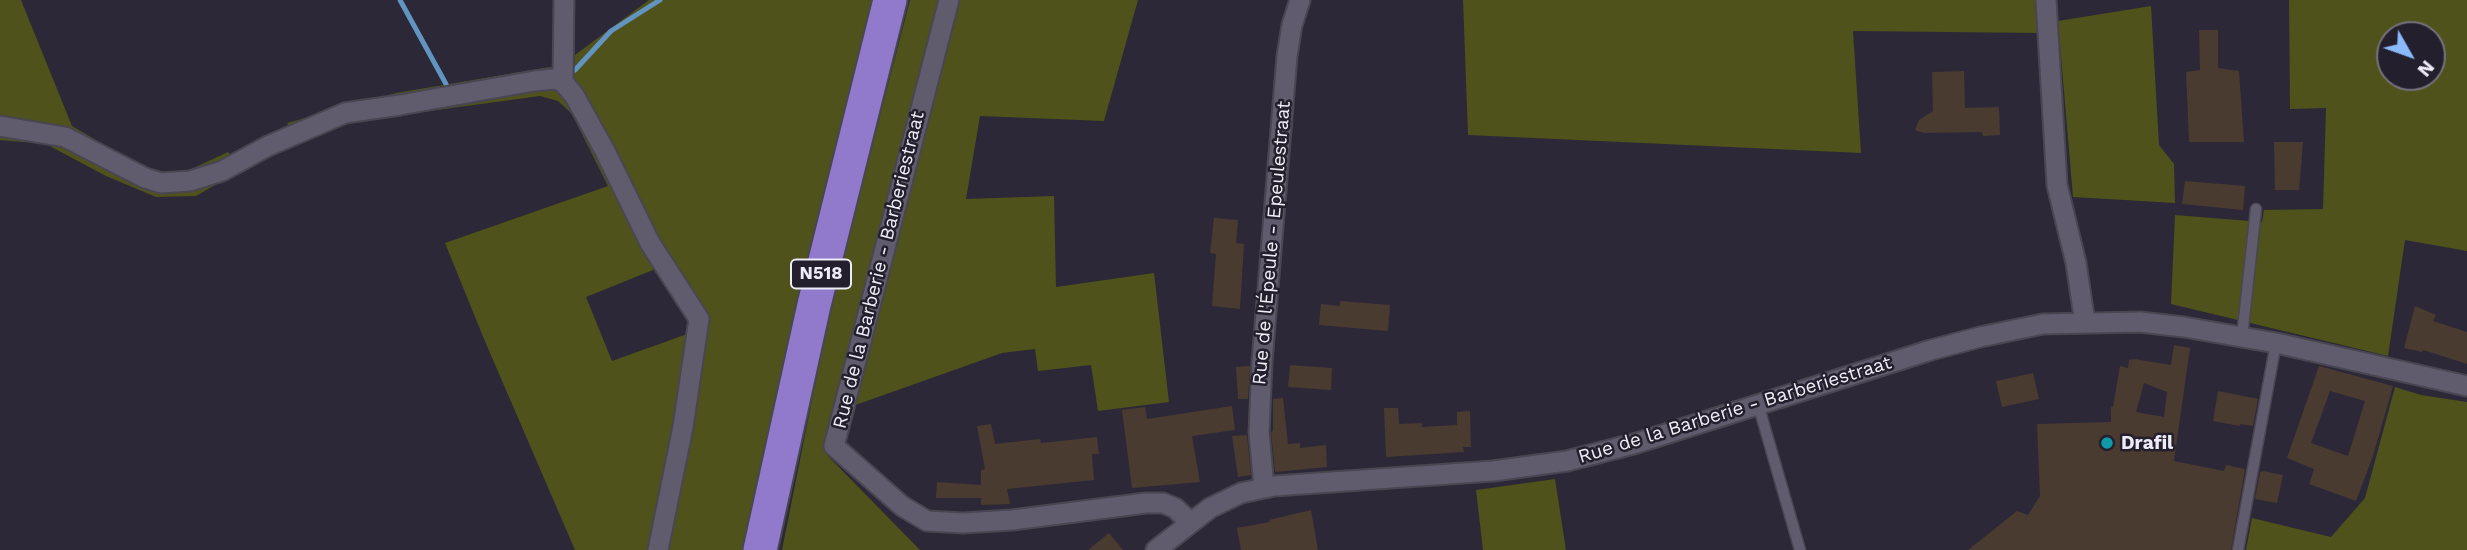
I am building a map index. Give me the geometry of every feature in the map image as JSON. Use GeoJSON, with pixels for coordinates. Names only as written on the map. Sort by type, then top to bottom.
{"type":"FeatureCollection","features":[{"type":"Feature","properties":{"kind":"highway","name":"N518"},"geometry":{"type":"LineString","coordinates":[[760,550],[814,305],[890,0]]}},
{"type":"Feature","properties":{"kind":"street"},"geometry":{"type":"LineString","coordinates":[[563,82],[564,0]]}},
{"type":"Feature","properties":{"kind":"street","name":"Rue de la Barberie - Barberiestraat"},"geometry":{"type":"LineString","coordinates":[[948,0],[834,446],[902,506],[927,521],[963,523],[1012,520],[1163,503],[1175,508],[1190,522],[1226,499],[1264,488],[1493,471],[1567,461],[1637,443],[1853,373],[1980,337],[2043,324],[2140,321],[2276,343],[2467,386]]}},
{"type":"Feature","properties":{"kind":"street","name":"Rue de l'Épeule - Epeulestraat"},"geometry":{"type":"LineString","coordinates":[[1264,488],[1259,432],[1262,362],[1287,56],[1292,25],[1300,0]]}},
{"type":"Feature","properties":{"kind":"street"},"geometry":{"type":"LineString","coordinates":[[2046,0],[2057,185],[2076,262],[2085,323]]}},
{"type":"Feature","properties":{"kind":"street"},"geometry":{"type":"LineString","coordinates":[[0,126],[65,137],[145,178],[161,183],[190,181],[222,171],[268,146],[345,113],[534,80],[554,79],[563,82],[574,95],[605,151],[650,243],[699,319],[683,427],[658,550]]}},
{"type":"Feature","properties":{"kind":"street"},"geometry":{"type":"LineString","coordinates":[[1156,550],[1190,522]]}},
{"type":"Feature","properties":{"kind":"lane"},"geometry":{"type":"LineString","coordinates":[[2242,337],[2256,209]]}},
{"type":"Feature","properties":{"kind":"lane"},"geometry":{"type":"LineString","coordinates":[[2238,550],[2276,343]]}},
{"type":"Feature","properties":{"kind":"lane"},"geometry":{"type":"LineString","coordinates":[[1758,404],[1800,550]]}},
{"type":"Feature","properties":{"kind":"green space"},"geometry":{"type":"Polygon","coordinates":[[[0,0],[21,0],[72,126],[149,171],[185,172],[228,152],[241,170],[196,196],[156,197],[106,176],[46,144],[0,140],[0,0]]]}},
{"type":"Feature","properties":{"kind":"green space"},"geometry":{"type":"Polygon","coordinates":[[[649,0],[874,0],[743,550],[575,550],[445,243],[608,186],[572,114],[558,101],[540,96],[356,121],[299,142],[287,123],[396,93],[550,67],[574,76],[575,55],[649,0]],[[668,264],[586,297],[612,361],[690,333],[708,313],[668,264]]]}},
{"type":"Feature","properties":{"kind":"green space"},"geometry":{"type":"Polygon","coordinates":[[[910,0],[1138,0],[1104,121],[980,116],[966,199],[1054,196],[1056,287],[1154,273],[1169,402],[1098,411],[1091,365],[1038,371],[1035,349],[1002,353],[833,413],[827,455],[920,550],[782,550],[831,305],[910,0]]]}},
{"type":"Feature","properties":{"kind":"green space"},"geometry":{"type":"Polygon","coordinates":[[[1463,0],[2038,0],[2040,33],[1853,31],[1861,153],[1468,135],[1463,0]]]}},
{"type":"Feature","properties":{"kind":"green space"},"geometry":{"type":"Polygon","coordinates":[[[2289,0],[2467,0],[2467,251],[2405,240],[2388,356],[2171,304],[2175,215],[2262,222],[2264,210],[2323,209],[2326,108],[2290,109],[2289,0]]]}},
{"type":"Feature","properties":{"kind":"green space"},"geometry":{"type":"Polygon","coordinates":[[[2151,6],[2159,145],[2174,164],[2175,203],[2073,197],[2058,21],[2151,6]]]}},
{"type":"Feature","properties":{"kind":"green space"},"geometry":{"type":"Polygon","coordinates":[[[2395,387],[2421,395],[2467,402],[2467,550],[2246,550],[2252,518],[2331,537],[2365,498],[2395,387]]]}},
{"type":"Feature","properties":{"kind":"green space"},"geometry":{"type":"Polygon","coordinates":[[[1555,479],[1566,550],[1483,550],[1476,490],[1555,479]]]}},
{"type":"Feature","properties":{"kind":"building"},"geometry":{"type":"Polygon","coordinates":[[[2199,30],[2218,30],[2218,68],[2239,71],[2244,142],[2189,142],[2186,72],[2200,70],[2199,30]]]}},
{"type":"Feature","properties":{"kind":"building"},"geometry":{"type":"Polygon","coordinates":[[[1964,71],[1965,108],[1999,107],[2000,135],[1983,136],[1982,132],[1924,133],[1915,130],[1919,120],[1933,111],[1932,72],[1964,71]]]}},
{"type":"Feature","properties":{"kind":"building"},"geometry":{"type":"Polygon","coordinates":[[[2274,142],[2303,142],[2299,190],[2275,190],[2274,142]]]}},
{"type":"Feature","properties":{"kind":"building"},"geometry":{"type":"Polygon","coordinates":[[[2185,181],[2245,186],[2243,210],[2182,204],[2185,181]]]}},
{"type":"Feature","properties":{"kind":"building"},"geometry":{"type":"Polygon","coordinates":[[[1214,218],[1238,220],[1236,243],[1244,244],[1240,309],[1212,306],[1216,254],[1210,253],[1214,218]]]}},
{"type":"Feature","properties":{"kind":"building"},"geometry":{"type":"Polygon","coordinates":[[[1340,301],[1390,305],[1388,331],[1319,325],[1321,304],[1340,306],[1340,301]]]}},
{"type":"Feature","properties":{"kind":"building"},"geometry":{"type":"Polygon","coordinates":[[[2415,306],[2436,315],[2433,321],[2467,332],[2467,364],[2423,350],[2404,348],[2415,306]]]}},
{"type":"Feature","properties":{"kind":"building","name":"Drafil"},"geometry":{"type":"Polygon","coordinates":[[[2174,345],[2190,348],[2174,461],[2224,471],[2226,465],[2245,469],[2231,550],[1968,550],[2017,511],[2028,515],[2040,496],[2037,424],[2111,422],[2111,407],[2120,366],[2128,368],[2129,360],[2134,359],[2171,365],[2174,345]],[[2144,383],[2136,412],[2164,417],[2167,392],[2144,383]]]}},
{"type":"Feature","properties":{"kind":"building"},"geometry":{"type":"Polygon","coordinates":[[[1290,365],[1332,368],[1331,390],[1288,387],[1290,365]]]}},
{"type":"Feature","properties":{"kind":"building"},"geometry":{"type":"Polygon","coordinates":[[[1250,366],[1248,399],[1238,399],[1236,367],[1250,366]]]}},
{"type":"Feature","properties":{"kind":"building"},"geometry":{"type":"Polygon","coordinates":[[[2319,366],[2393,386],[2373,456],[2356,501],[2309,484],[2314,469],[2287,458],[2319,366]],[[2330,391],[2311,443],[2348,456],[2365,401],[2330,391]]]}},
{"type":"Feature","properties":{"kind":"building"},"geometry":{"type":"Polygon","coordinates":[[[2033,373],[2039,399],[2002,407],[1996,381],[2033,373]]]}},
{"type":"Feature","properties":{"kind":"building"},"geometry":{"type":"Polygon","coordinates":[[[2218,391],[2258,399],[2253,426],[2213,421],[2218,391]]]}},
{"type":"Feature","properties":{"kind":"building"},"geometry":{"type":"Polygon","coordinates":[[[1283,398],[1288,444],[1300,443],[1300,448],[1326,445],[1327,467],[1275,472],[1271,432],[1273,399],[1283,398]]]}},
{"type":"Feature","properties":{"kind":"building"},"geometry":{"type":"Polygon","coordinates":[[[1232,406],[1235,430],[1192,436],[1200,482],[1132,488],[1122,410],[1145,407],[1147,419],[1232,406]]]}},
{"type":"Feature","properties":{"kind":"building"},"geometry":{"type":"Polygon","coordinates":[[[1384,408],[1398,408],[1399,424],[1422,423],[1422,427],[1457,425],[1457,412],[1470,411],[1471,447],[1463,447],[1464,452],[1386,457],[1384,408]]]}},
{"type":"Feature","properties":{"kind":"building"},"geometry":{"type":"Polygon","coordinates":[[[991,424],[995,444],[1040,439],[1041,443],[1097,437],[1099,454],[1092,454],[1094,480],[1007,489],[1010,504],[981,505],[981,498],[936,498],[937,482],[981,485],[981,470],[985,469],[977,426],[991,424]]]}},
{"type":"Feature","properties":{"kind":"building"},"geometry":{"type":"Polygon","coordinates":[[[1247,435],[1251,475],[1238,477],[1232,436],[1247,435]]]}},
{"type":"Feature","properties":{"kind":"building"},"geometry":{"type":"Polygon","coordinates":[[[2260,472],[2283,475],[2277,503],[2255,499],[2260,472]]]}},
{"type":"Feature","properties":{"kind":"building"},"geometry":{"type":"Polygon","coordinates":[[[1311,510],[1318,550],[1241,550],[1237,528],[1311,510]]]}},
{"type":"Feature","properties":{"kind":"building"},"geometry":{"type":"Polygon","coordinates":[[[1109,533],[1123,550],[1088,550],[1109,533]]]}},
{"type":"Feature","properties":{"kind":"waterway"},"geometry":{"type":"LineString","coordinates":[[400,0],[446,84]]}},
{"type":"Feature","properties":{"kind":"waterway"},"geometry":{"type":"LineString","coordinates":[[575,70],[611,31],[660,0]]}},
{"type":"Feature","properties":{"kind":"place","name":"Drafil"},"geometry":{"type":"Point","coordinates":[2107,443]}}]}
